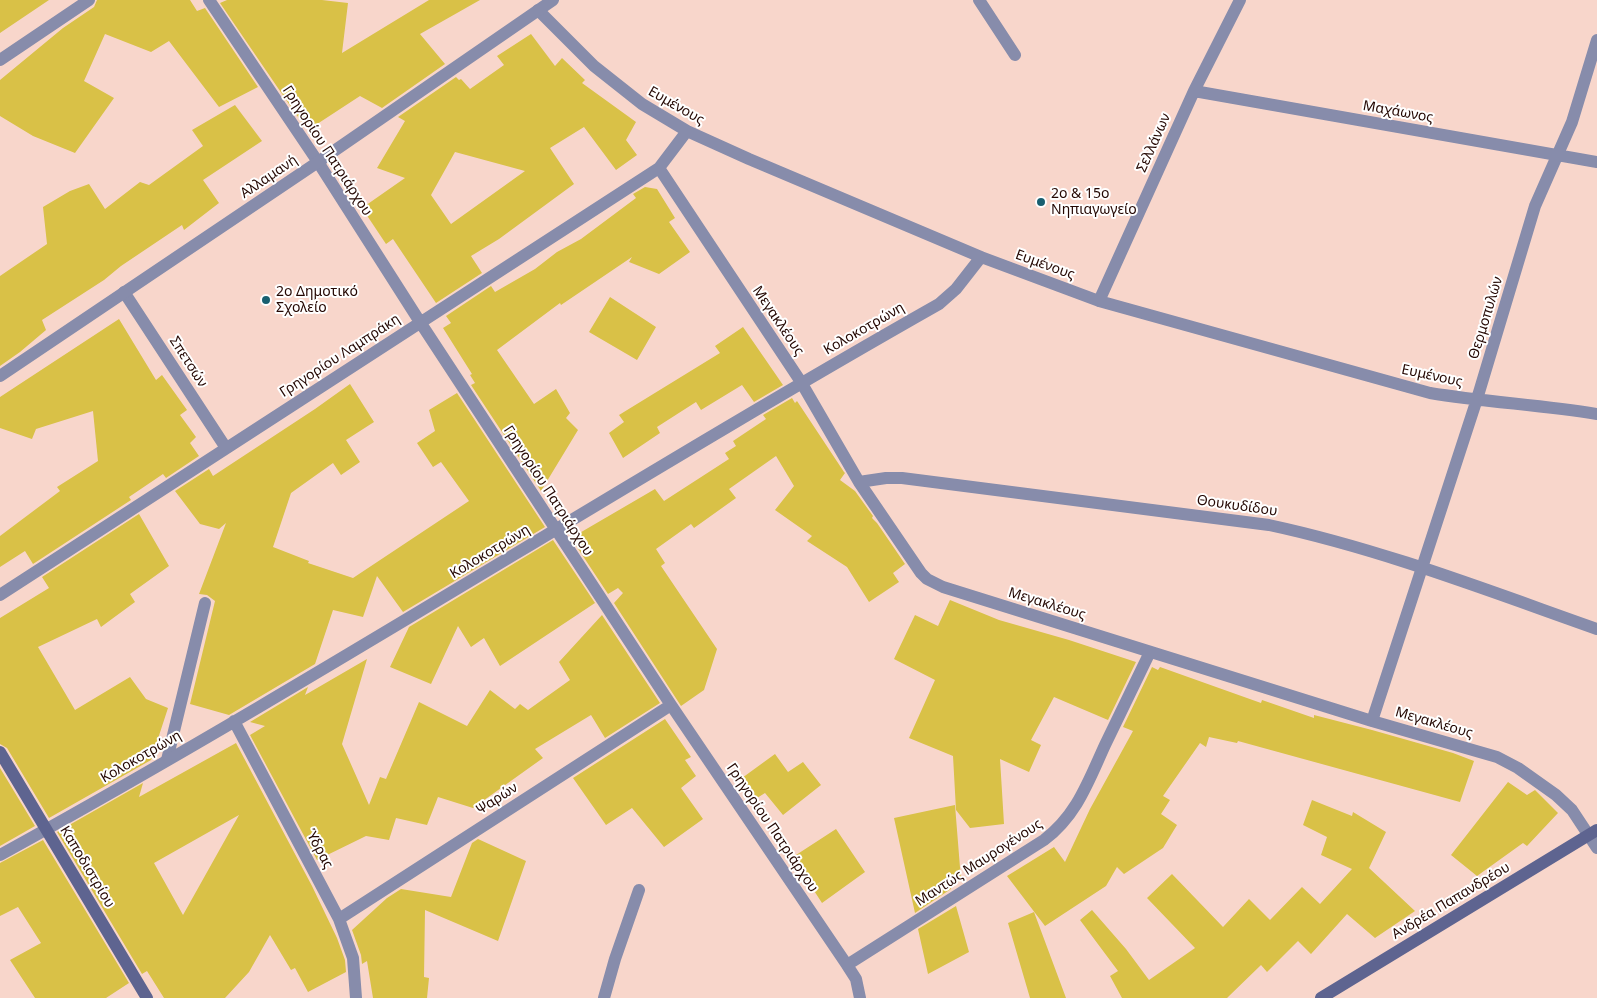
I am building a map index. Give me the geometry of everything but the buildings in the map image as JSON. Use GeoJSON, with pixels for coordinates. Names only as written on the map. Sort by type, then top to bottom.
{"type":"FeatureCollection","features":[{"type":"Feature","properties":{"kind":"main road","name":"Καποδιστρίου"},"geometry":{"type":"LineString","coordinates":[[0,752],[147,998]]}},
{"type":"Feature","properties":{"kind":"main road","name":"Ανδρέα Παπανδρέου"},"geometry":{"type":"LineString","coordinates":[[1321,998],[1593,832]]}},
{"type":"Feature","properties":{"kind":"street"},"geometry":{"type":"LineString","coordinates":[[0,60],[89,0]]}},
{"type":"Feature","properties":{"kind":"street","name":"Γρηγορίου Πατριάρχου"},"geometry":{"type":"LineString","coordinates":[[209,0],[318,162],[420,322],[671,705],[847,965],[856,979],[860,998]]}},
{"type":"Feature","properties":{"kind":"street","name":"Αλλαμανή"},"geometry":{"type":"LineString","coordinates":[[0,376],[318,162],[553,0]]}},
{"type":"Feature","properties":{"kind":"street"},"geometry":{"type":"LineString","coordinates":[[979,0],[1015,55]]}},
{"type":"Feature","properties":{"kind":"street","name":"Σελλάνων"},"geometry":{"type":"LineString","coordinates":[[1100,301],[1194,91],[1240,0]]}},
{"type":"Feature","properties":{"kind":"street","name":"Ευμένους"},"geometry":{"type":"LineString","coordinates":[[538,10],[594,66],[618,86],[642,104],[686,131],[981,257],[1100,301],[1430,393],[1549,406],[1597,414]]}},
{"type":"Feature","properties":{"kind":"street","name":"Θερμοπυλών"},"geometry":{"type":"LineString","coordinates":[[1372,721],[1477,399],[1535,206],[1572,122],[1597,40]]}},
{"type":"Feature","properties":{"kind":"street","name":"Μαχάωνος"},"geometry":{"type":"LineString","coordinates":[[1194,91],[1597,162]]}},
{"type":"Feature","properties":{"kind":"street","name":"Γρηγορίου Λαμπράκη"},"geometry":{"type":"LineString","coordinates":[[0,596],[659,168],[686,131]]}},
{"type":"Feature","properties":{"kind":"street","name":"Μεγακλέους"},"geometry":{"type":"LineString","coordinates":[[659,168],[801,382],[858,482],[927,579],[943,587],[1150,652],[1372,721],[1498,757],[1509,762],[1556,794],[1593,832],[1597,848]]}},
{"type":"Feature","properties":{"kind":"street","name":"Κολοκοτρώνη"},"geometry":{"type":"LineString","coordinates":[[0,855],[234,721],[801,382],[939,304],[956,289],[981,257]]}},
{"type":"Feature","properties":{"kind":"street","name":"Σπετσών"},"geometry":{"type":"LineString","coordinates":[[124,292],[226,448]]}},
{"type":"Feature","properties":{"kind":"street","name":"Θουκυδίδου"},"geometry":{"type":"LineString","coordinates":[[858,482],[902,478],[1269,525],[1422,567],[1597,629]]}},
{"type":"Feature","properties":{"kind":"street"},"geometry":{"type":"LineString","coordinates":[[167,760],[205,604]]}},
{"type":"Feature","properties":{"kind":"street","name":"Μαντώς Μαυρογένους"},"geometry":{"type":"LineString","coordinates":[[847,965],[1036,846],[1058,830],[1082,795],[1150,652]]}},
{"type":"Feature","properties":{"kind":"street","name":"Ψαρών"},"geometry":{"type":"LineString","coordinates":[[339,919],[671,705]]}},
{"type":"Feature","properties":{"kind":"street","name":"Ύδρας"},"geometry":{"type":"LineString","coordinates":[[234,721],[339,919],[353,958],[356,998]]}},
{"type":"Feature","properties":{"kind":"street"},"geometry":{"type":"LineString","coordinates":[[604,998],[615,959],[639,890]]}},
{"type":"Feature","properties":{"kind":"place","name":"2ο & 15ο Νηπιαγωγείο"},"geometry":{"type":"Point","coordinates":[1041,202]}},
{"type":"Feature","properties":{"kind":"place","name":"2ο Δημοτικό Σχολείο"},"geometry":{"type":"Point","coordinates":[266,300]}}]}
